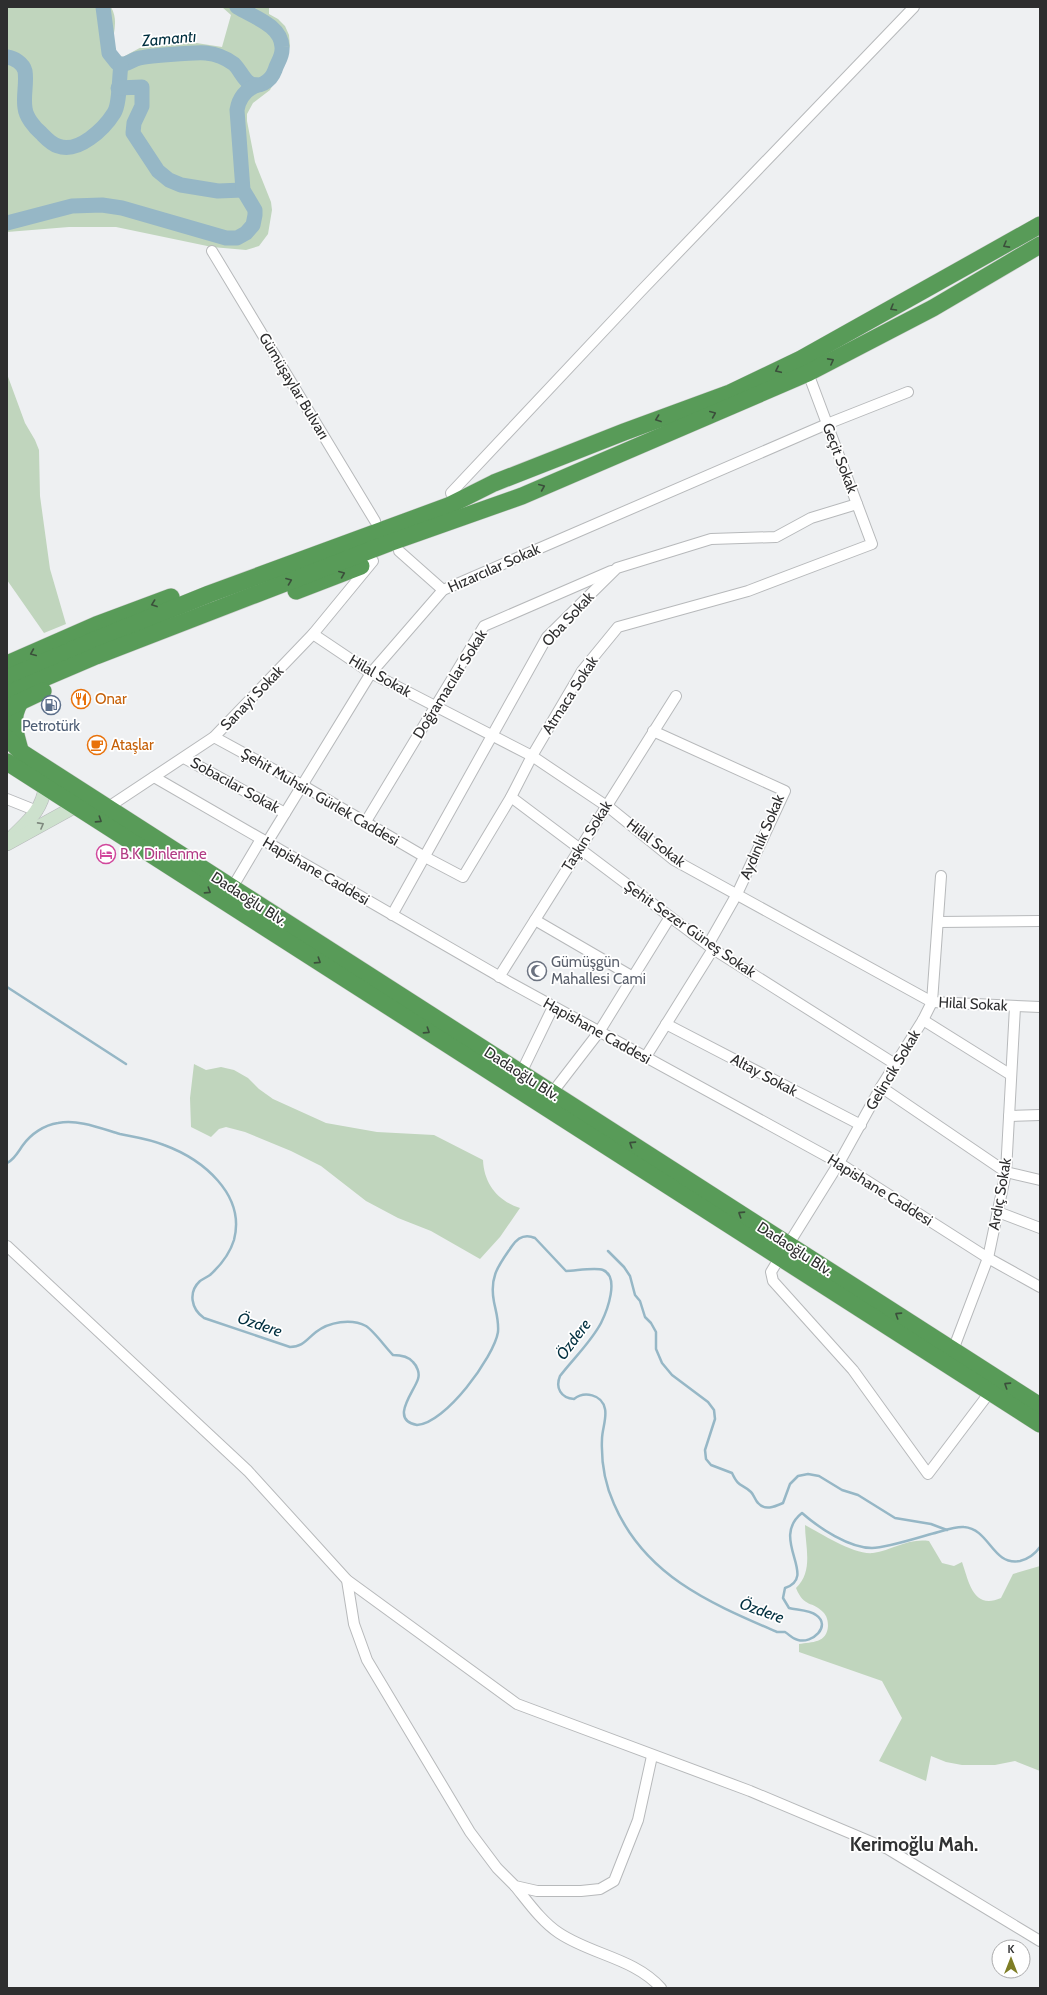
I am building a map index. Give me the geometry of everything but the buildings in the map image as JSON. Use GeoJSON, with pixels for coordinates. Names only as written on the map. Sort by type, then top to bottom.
{"type":"FeatureCollection","features":[{"type":"Feature","properties":{"kind":"highway"},"geometry":{"type":"LineString","coordinates":[[11,701],[93,649],[209,594],[448,506],[494,483],[737,389],[801,359],[1040,225]]}},
{"type":"Feature","properties":{"kind":"highway"},"geometry":{"type":"LineString","coordinates":[[7,678],[93,649],[522,496],[808,373],[933,308],[1040,245]]}},
{"type":"Feature","properties":{"kind":"highway"},"geometry":{"type":"LineString","coordinates":[[7,664],[96,625],[451,493],[494,483]]}},
{"type":"Feature","properties":{"kind":"highway"},"geometry":{"type":"LineString","coordinates":[[11,701],[101,663],[476,522],[504,508],[522,496]]}},
{"type":"Feature","properties":{"kind":"highway"},"geometry":{"type":"LineString","coordinates":[[11,701],[14,713],[14,757]]}},
{"type":"Feature","properties":{"kind":"highway","name":"Dadaoğlu Blv."},"geometry":{"type":"LineString","coordinates":[[7,738],[14,757],[45,787],[784,1251],[953,1350],[1040,1406]]}},
{"type":"Feature","properties":{"kind":"highway","name":"Dadaoğlu Blv."},"geometry":{"type":"LineString","coordinates":[[14,757],[107,808],[552,1093],[990,1392],[1040,1424]]}},
{"type":"Feature","properties":{"kind":"main road"},"geometry":{"type":"LineString","coordinates":[[7,843],[37,811],[43,800],[45,787]]}},
{"type":"Feature","properties":{"kind":"main road"},"geometry":{"type":"LineString","coordinates":[[7,843],[76,806]]}},
{"type":"Feature","properties":{"kind":"street"},"geometry":{"type":"LineString","coordinates":[[451,493],[640,292],[914,7]]}},
{"type":"Feature","properties":{"kind":"street","name":"Gümüşaylar Bulvarı"},"geometry":{"type":"LineString","coordinates":[[212,251],[376,521]]}},
{"type":"Feature","properties":{"kind":"street","name":"Geçit Sokak"},"geometry":{"type":"LineString","coordinates":[[808,373],[872,544]]}},
{"type":"Feature","properties":{"kind":"street","name":"Hızarcılar Sokak"},"geometry":{"type":"LineString","coordinates":[[232,888],[264,840],[285,813],[371,674],[443,590],[827,424],[908,392]]}},
{"type":"Feature","properties":{"kind":"street","name":"Oba Sokak"},"geometry":{"type":"LineString","coordinates":[[392,915],[547,637],[617,568],[711,539],[776,537],[811,518],[857,504]]}},
{"type":"Feature","properties":{"kind":"street","name":"Atmaca Sokak"},"geometry":{"type":"LineString","coordinates":[[425,857],[463,877],[511,797],[532,756],[582,671],[618,627],[748,591],[872,544]]}},
{"type":"Feature","properties":{"kind":"street"},"geometry":{"type":"LineString","coordinates":[[399,551],[443,590]]}},
{"type":"Feature","properties":{"kind":"street","name":"Sanayi Sokak"},"geometry":{"type":"LineString","coordinates":[[107,808],[214,738],[313,634],[373,561]]}},
{"type":"Feature","properties":{"kind":"street","name":"Doğramacılar Sokak"},"geometry":{"type":"LineString","coordinates":[[365,823],[484,626],[617,568]]}},
{"type":"Feature","properties":{"kind":"street","name":"Hilal Sokak"},"geometry":{"type":"LineString","coordinates":[[313,634],[371,674],[532,756],[607,806],[674,860],[932,1002],[1040,1007]]}},
{"type":"Feature","properties":{"kind":"street","name":"Taşkın Sokak"},"geometry":{"type":"LineString","coordinates":[[499,977],[676,696]]}},
{"type":"Feature","properties":{"kind":"street","name":"Aydınlık Sokak"},"geometry":{"type":"LineString","coordinates":[[645,1058],[711,947],[785,791],[653,731]]}},
{"type":"Feature","properties":{"kind":"street","name":"Şehit Muhsin Gürlek Caddesi"},"geometry":{"type":"LineString","coordinates":[[214,738],[302,785],[425,857]]}},
{"type":"Feature","properties":{"kind":"street","name":"Sobacılar Sokak"},"geometry":{"type":"LineString","coordinates":[[184,758],[285,813]]}},
{"type":"Feature","properties":{"kind":"street","name":"Hapishane Caddesi"},"geometry":{"type":"LineString","coordinates":[[154,777],[499,977],[838,1163],[988,1258],[1040,1287]]}},
{"type":"Feature","properties":{"kind":"street","name":"Şehit Sezer Güneş Sokak"},"geometry":{"type":"LineString","coordinates":[[511,797],[711,947],[895,1064]]}},
{"type":"Feature","properties":{"kind":"street"},"geometry":{"type":"LineString","coordinates":[[7,799],[37,811]]}},
{"type":"Feature","properties":{"kind":"street","name":"Gelincik Sokak"},"geometry":{"type":"LineString","coordinates":[[941,876],[932,1002],[923,1020],[881,1087],[861,1126],[771,1272],[773,1281],[854,1370],[928,1474],[990,1392]]}},
{"type":"Feature","properties":{"kind":"street"},"geometry":{"type":"LineString","coordinates":[[552,1093],[599,1032],[670,917]]}},
{"type":"Feature","properties":{"kind":"street"},"geometry":{"type":"LineString","coordinates":[[535,920],[633,977]]}},
{"type":"Feature","properties":{"kind":"street"},"geometry":{"type":"LineString","coordinates":[[938,922],[1040,921]]}},
{"type":"Feature","properties":{"kind":"street"},"geometry":{"type":"LineString","coordinates":[[521,1073],[553,1007]]}},
{"type":"Feature","properties":{"kind":"street","name":"Ardıç Sokak"},"geometry":{"type":"LineString","coordinates":[[953,1350],[988,1258],[1006,1172],[1015,1007]]}},
{"type":"Feature","properties":{"kind":"street"},"geometry":{"type":"LineString","coordinates":[[923,1020],[1011,1075]]}},
{"type":"Feature","properties":{"kind":"street","name":"Altay Sokak"},"geometry":{"type":"LineString","coordinates":[[666,1024],[861,1126]]}},
{"type":"Feature","properties":{"kind":"street"},"geometry":{"type":"LineString","coordinates":[[881,1087],[1006,1172],[1040,1180]]}},
{"type":"Feature","properties":{"kind":"street"},"geometry":{"type":"LineString","coordinates":[[1009,1116],[1040,1115]]}},
{"type":"Feature","properties":{"kind":"street"},"geometry":{"type":"LineString","coordinates":[[998,1212],[1040,1228]]}},
{"type":"Feature","properties":{"kind":"street"},"geometry":{"type":"LineString","coordinates":[[7,1246],[248,1471],[347,1580],[516,1704],[652,1756],[750,1791],[888,1849],[1040,1941]]}},
{"type":"Feature","properties":{"kind":"street"},"geometry":{"type":"LineString","coordinates":[[347,1580],[354,1624],[367,1660],[470,1832],[497,1868],[558,1933],[589,1948],[633,1965],[652,1978],[661,1988]]}},
{"type":"Feature","properties":{"kind":"street"},"geometry":{"type":"LineString","coordinates":[[515,1886],[537,1891],[581,1892],[600,1890],[614,1881],[638,1820],[652,1756]]}},
{"type":"Feature","properties":{"kind":"green space"},"geometry":{"type":"Polygon","coordinates":[[[7,7],[111,7],[115,21],[113,51],[116,55],[123,57],[147,44],[171,39],[222,47],[231,15],[222,7],[269,7],[269,14],[278,19],[285,26],[289,35],[290,46],[282,67],[270,90],[253,103],[247,114],[255,162],[271,202],[272,210],[268,234],[259,246],[246,250],[212,247],[116,227],[69,227],[7,232],[7,7]]]}},
{"type":"Feature","properties":{"kind":"green space"},"geometry":{"type":"Polygon","coordinates":[[[7,374],[25,423],[39,450],[40,496],[50,569],[66,624],[44,633],[7,580],[7,374]]]}},
{"type":"Feature","properties":{"kind":"green space"},"geometry":{"type":"Polygon","coordinates":[[[194,1064],[206,1070],[221,1067],[234,1070],[248,1078],[259,1089],[273,1099],[326,1123],[377,1132],[434,1135],[483,1160],[486,1177],[489,1184],[505,1201],[520,1208],[500,1237],[480,1259],[431,1231],[398,1218],[366,1201],[321,1166],[291,1151],[245,1132],[226,1127],[219,1129],[211,1137],[191,1127],[190,1098],[194,1064]]]}},
{"type":"Feature","properties":{"kind":"green space"},"geometry":{"type":"Polygon","coordinates":[[[805,1525],[838,1543],[865,1553],[880,1552],[914,1541],[929,1541],[942,1563],[954,1566],[962,1562],[974,1592],[978,1597],[984,1600],[992,1601],[1001,1598],[1013,1574],[1040,1566],[1040,1771],[1015,1761],[995,1765],[962,1765],[946,1762],[931,1756],[926,1781],[879,1761],[902,1718],[882,1681],[799,1652],[799,1644],[814,1642],[822,1639],[827,1632],[828,1626],[827,1619],[824,1614],[816,1606],[802,1599],[796,1588],[802,1581],[807,1566],[805,1525]]]}},
{"type":"Feature","properties":{"kind":"waterway","name":"Zamantı"},"geometry":{"type":"LineString","coordinates":[[103,7],[109,53],[117,63],[125,64],[136,59],[159,56],[192,53],[210,54],[231,62],[236,66],[247,81],[251,84],[260,85],[267,81],[273,74],[282,54],[280,39],[272,27],[237,7]]}},
{"type":"Feature","properties":{"kind":"waterway"},"geometry":{"type":"LineString","coordinates":[[7,57],[18,61],[24,68],[26,80],[24,99],[25,108],[31,122],[38,131],[55,145],[66,148],[82,143],[97,133],[114,113],[118,97],[121,65]]}},
{"type":"Feature","properties":{"kind":"waterway"},"geometry":{"type":"LineString","coordinates":[[7,223],[72,206],[102,205],[122,208],[226,238],[237,238],[246,233],[253,225],[255,215],[255,210],[243,190],[237,110],[243,95],[249,89],[257,85]]}},
{"type":"Feature","properties":{"kind":"waterway"},"geometry":{"type":"LineString","coordinates":[[118,88],[142,87],[142,106],[134,123],[133,133],[158,171],[169,180],[181,185],[218,191],[243,190]]}},
{"type":"Feature","properties":{"kind":"waterway"},"geometry":{"type":"LineString","coordinates":[[7,987],[126,1064]]}},
{"type":"Feature","properties":{"kind":"waterway","name":"Özdere"},"geometry":{"type":"LineString","coordinates":[[7,1163],[14,1158],[26,1141],[38,1131],[53,1124],[66,1122],[81,1123],[120,1134],[153,1141],[193,1159],[218,1180],[227,1193],[233,1208],[236,1223],[234,1240],[224,1259],[210,1275],[196,1285],[193,1295],[196,1310],[204,1318],[290,1347],[298,1346],[321,1329],[340,1322],[354,1322],[366,1326],[393,1355],[407,1357],[417,1368],[419,1374],[418,1379],[404,1412],[405,1418],[409,1422],[417,1425],[428,1422],[441,1414],[454,1402],[488,1357],[495,1343],[498,1332],[498,1320],[493,1293],[494,1278],[499,1265],[517,1240],[525,1236],[535,1238],[566,1271],[590,1269],[603,1270],[608,1274],[611,1280],[611,1295],[606,1311],[601,1323],[592,1337],[560,1376],[558,1385],[560,1392],[566,1397],[574,1399],[583,1395],[592,1395],[597,1397],[603,1404],[605,1409],[605,1420],[602,1439],[602,1456],[606,1480],[614,1504],[627,1529],[643,1550],[682,1584],[704,1598],[728,1610],[777,1632],[785,1632],[793,1638],[803,1641],[814,1637],[821,1629],[822,1624],[820,1619],[813,1613],[789,1608],[783,1598],[785,1588],[794,1583],[797,1575],[797,1566],[791,1545],[790,1534],[793,1523],[802,1513],[826,1531],[844,1541],[863,1547],[872,1548],[885,1546],[960,1527],[973,1529],[980,1534],[997,1553],[1003,1558],[1011,1561],[1026,1559],[1034,1554],[1040,1547]]}},
{"type":"Feature","properties":{"kind":"waterway"},"geometry":{"type":"LineString","coordinates":[[608,1251],[624,1267],[630,1276],[635,1295],[640,1301],[645,1317],[651,1323],[656,1332],[656,1349],[662,1363],[672,1375],[708,1402],[714,1410],[715,1419],[705,1450],[706,1459],[711,1465],[732,1473],[738,1483],[748,1489],[757,1502],[767,1508],[783,1503],[790,1484],[798,1476],[808,1474],[819,1476],[842,1490],[858,1495],[895,1518],[931,1524],[947,1530]]}},
{"type":"Feature","properties":{"kind":"place","name":"Onar"},"geometry":{"type":"Point","coordinates":[81,699]}},
{"type":"Feature","properties":{"kind":"place","name":"Petrotürk"},"geometry":{"type":"Point","coordinates":[51,705]}},
{"type":"Feature","properties":{"kind":"place","name":"Ataşlar"},"geometry":{"type":"Point","coordinates":[97,745]}},
{"type":"Feature","properties":{"kind":"place","name":"B.K Dinlenme"},"geometry":{"type":"Point","coordinates":[106,854]}},
{"type":"Feature","properties":{"kind":"place","name":"Gümüşgün Mahallesi Cami"},"geometry":{"type":"Point","coordinates":[537,971]}},
{"type":"Feature","properties":{"kind":"district","name":"Kerimoğlu Mah."},"geometry":{"type":"Point","coordinates":[914,1844]}}]}
